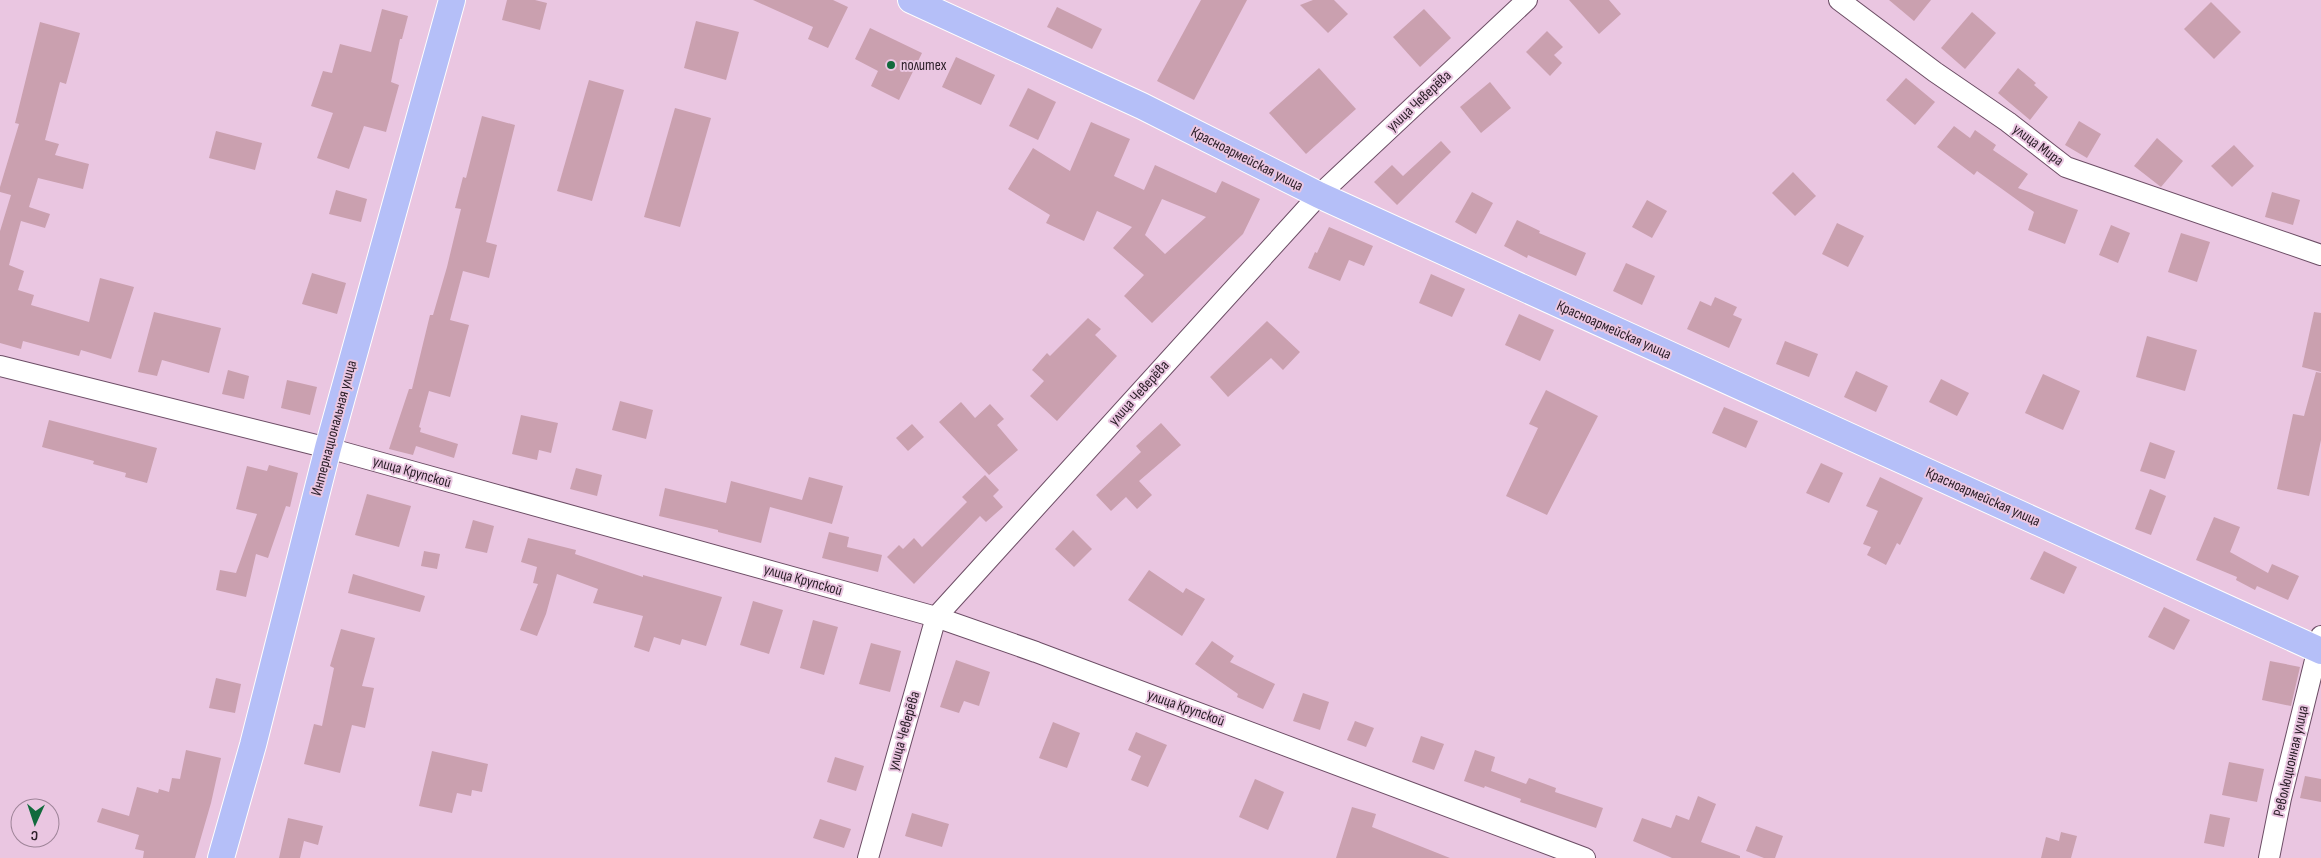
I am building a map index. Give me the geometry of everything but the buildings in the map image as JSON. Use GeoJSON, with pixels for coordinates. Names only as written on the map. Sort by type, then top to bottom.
{"type":"FeatureCollection","features":[{"type":"Feature","properties":{"kind":"main road","name":"Интернациональная улица"},"geometry":{"type":"LineString","coordinates":[[221,858],[253,745],[328,448],[452,0]]}},
{"type":"Feature","properties":{"kind":"main road","name":"Красноармейская улица"},"geometry":{"type":"LineString","coordinates":[[911,0],[1142,106],[1319,195],[2320,646]]}},
{"type":"Feature","properties":{"kind":"street","name":"улица Чеверёва"},"geometry":{"type":"LineString","coordinates":[[868,858],[936,617],[1319,195],[1527,0]]}},
{"type":"Feature","properties":{"kind":"street","name":"улица Мира"},"geometry":{"type":"LineString","coordinates":[[1839,0],[1935,72],[2008,122],[2066,167],[2321,255]]}},
{"type":"Feature","properties":{"kind":"street","name":"улица Крупской"},"geometry":{"type":"LineString","coordinates":[[0,366],[328,448],[936,617],[1036,652],[1585,858]]}},
{"type":"Feature","properties":{"kind":"street","name":"Революционная улица"},"geometry":{"type":"LineString","coordinates":[[2269,858],[2281,798],[2320,646]]}},
{"type":"Feature","properties":{"kind":"place","name":"политех"},"geometry":{"type":"Point","coordinates":[891,65]}}]}
